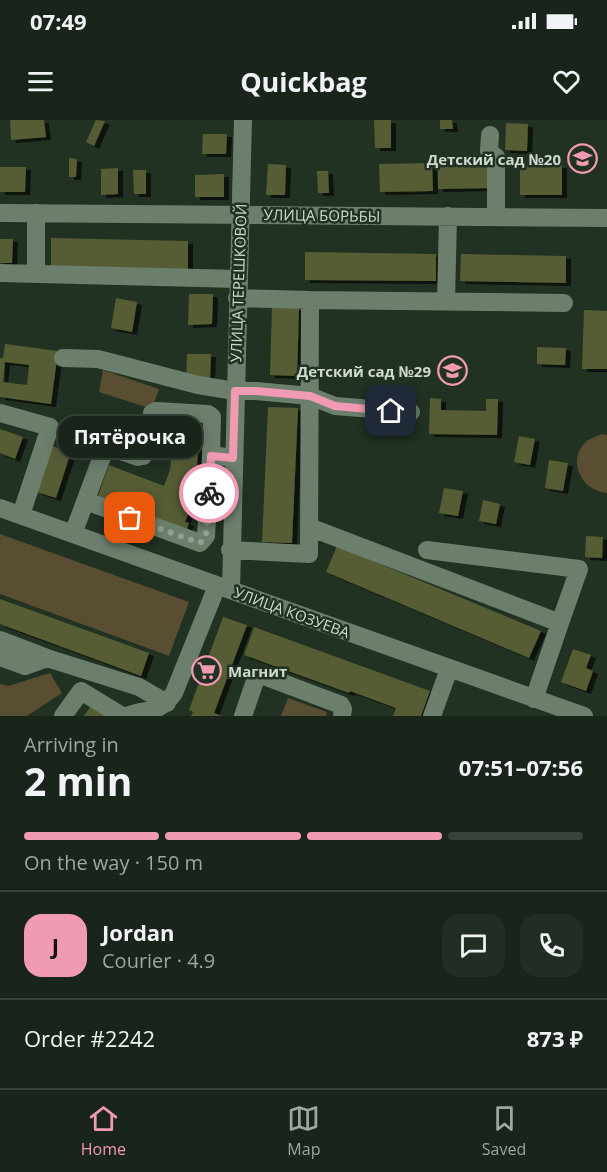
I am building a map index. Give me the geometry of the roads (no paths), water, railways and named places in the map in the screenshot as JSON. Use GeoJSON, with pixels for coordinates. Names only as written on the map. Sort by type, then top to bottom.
{"type":"FeatureCollection","features":[{"type":"Feature","properties":{"kind":"street","name":"УЛИЦА ТЕРЕШКОВОЙ"},"geometry":{"type":"LineString","coordinates":[[224,588],[231,550],[243,120]]}},
{"type":"Feature","properties":{"kind":"street"},"geometry":{"type":"LineString","coordinates":[[490,135],[489,151],[496,157],[496,216]]}},
{"type":"Feature","properties":{"kind":"street","name":"УЛИЦА БОРЬБЫ"},"geometry":{"type":"LineString","coordinates":[[0,213],[607,218]]}},
{"type":"Feature","properties":{"kind":"street"},"geometry":{"type":"LineString","coordinates":[[36,213],[36,274]]}},
{"type":"Feature","properties":{"kind":"street"},"geometry":{"type":"LineString","coordinates":[[446,302],[448,216]]}},
{"type":"Feature","properties":{"kind":"street"},"geometry":{"type":"LineString","coordinates":[[0,273],[238,279]]}},
{"type":"Feature","properties":{"kind":"street"},"geometry":{"type":"LineString","coordinates":[[237,298],[564,303]]}},
{"type":"Feature","properties":{"kind":"street"},"geometry":{"type":"LineString","coordinates":[[231,550],[309,555],[310,300]]}},
{"type":"Feature","properties":{"kind":"street"},"geometry":{"type":"LineString","coordinates":[[63,358],[98,359],[198,385],[235,391],[310,396],[335,406],[411,412]]}},
{"type":"Feature","properties":{"kind":"street"},"geometry":{"type":"LineString","coordinates":[[73,534],[106,446],[138,457],[143,456],[146,451],[150,418],[156,411],[208,414],[213,417],[206,536],[200,543],[86,501]]}},
{"type":"Feature","properties":{"kind":"street"},"geometry":{"type":"LineString","coordinates":[[0,413],[50,428],[21,515]]}},
{"type":"Feature","properties":{"kind":"street"},"geometry":{"type":"LineString","coordinates":[[211,456],[233,458]]}},
{"type":"Feature","properties":{"kind":"street","name":"УЛИЦА КОЗУЕВА"},"geometry":{"type":"LineString","coordinates":[[0,508],[580,715]]}},
{"type":"Feature","properties":{"kind":"street"},"geometry":{"type":"LineString","coordinates":[[309,527],[560,623]]}},
{"type":"Feature","properties":{"kind":"street"},"geometry":{"type":"LineString","coordinates":[[427,550],[579,569],[534,699]]}},
{"type":"Feature","properties":{"kind":"street"},"geometry":{"type":"LineString","coordinates":[[63,716],[81,691],[125,716],[136,712],[150,713],[167,703],[174,693],[224,588]]}},
{"type":"Feature","properties":{"kind":"street"},"geometry":{"type":"LineString","coordinates":[[0,640],[47,658],[139,687],[167,703]]}},
{"type":"Feature","properties":{"kind":"street"},"geometry":{"type":"LineString","coordinates":[[0,657],[25,666],[47,658]]}},
{"type":"Feature","properties":{"kind":"street"},"geometry":{"type":"LineString","coordinates":[[432,716],[449,669]]}},
{"type":"Feature","properties":{"kind":"street"},"geometry":{"type":"LineString","coordinates":[[243,716],[255,681],[264,676],[343,706],[342,716]]}},
{"type":"Feature","properties":{"kind":"place","name":"Детский сад №20"},"geometry":{"type":"Point","coordinates":[582,159]}},
{"type":"Feature","properties":{"kind":"place","name":"Детский сад №29"},"geometry":{"type":"Point","coordinates":[452,371]}},
{"type":"Feature","properties":{"kind":"place","name":"Пятёрочка"},"geometry":{"type":"Point","coordinates":[130,518]}},
{"type":"Feature","properties":{"kind":"place","name":"Магнит"},"geometry":{"type":"Point","coordinates":[207,671]}}]}
